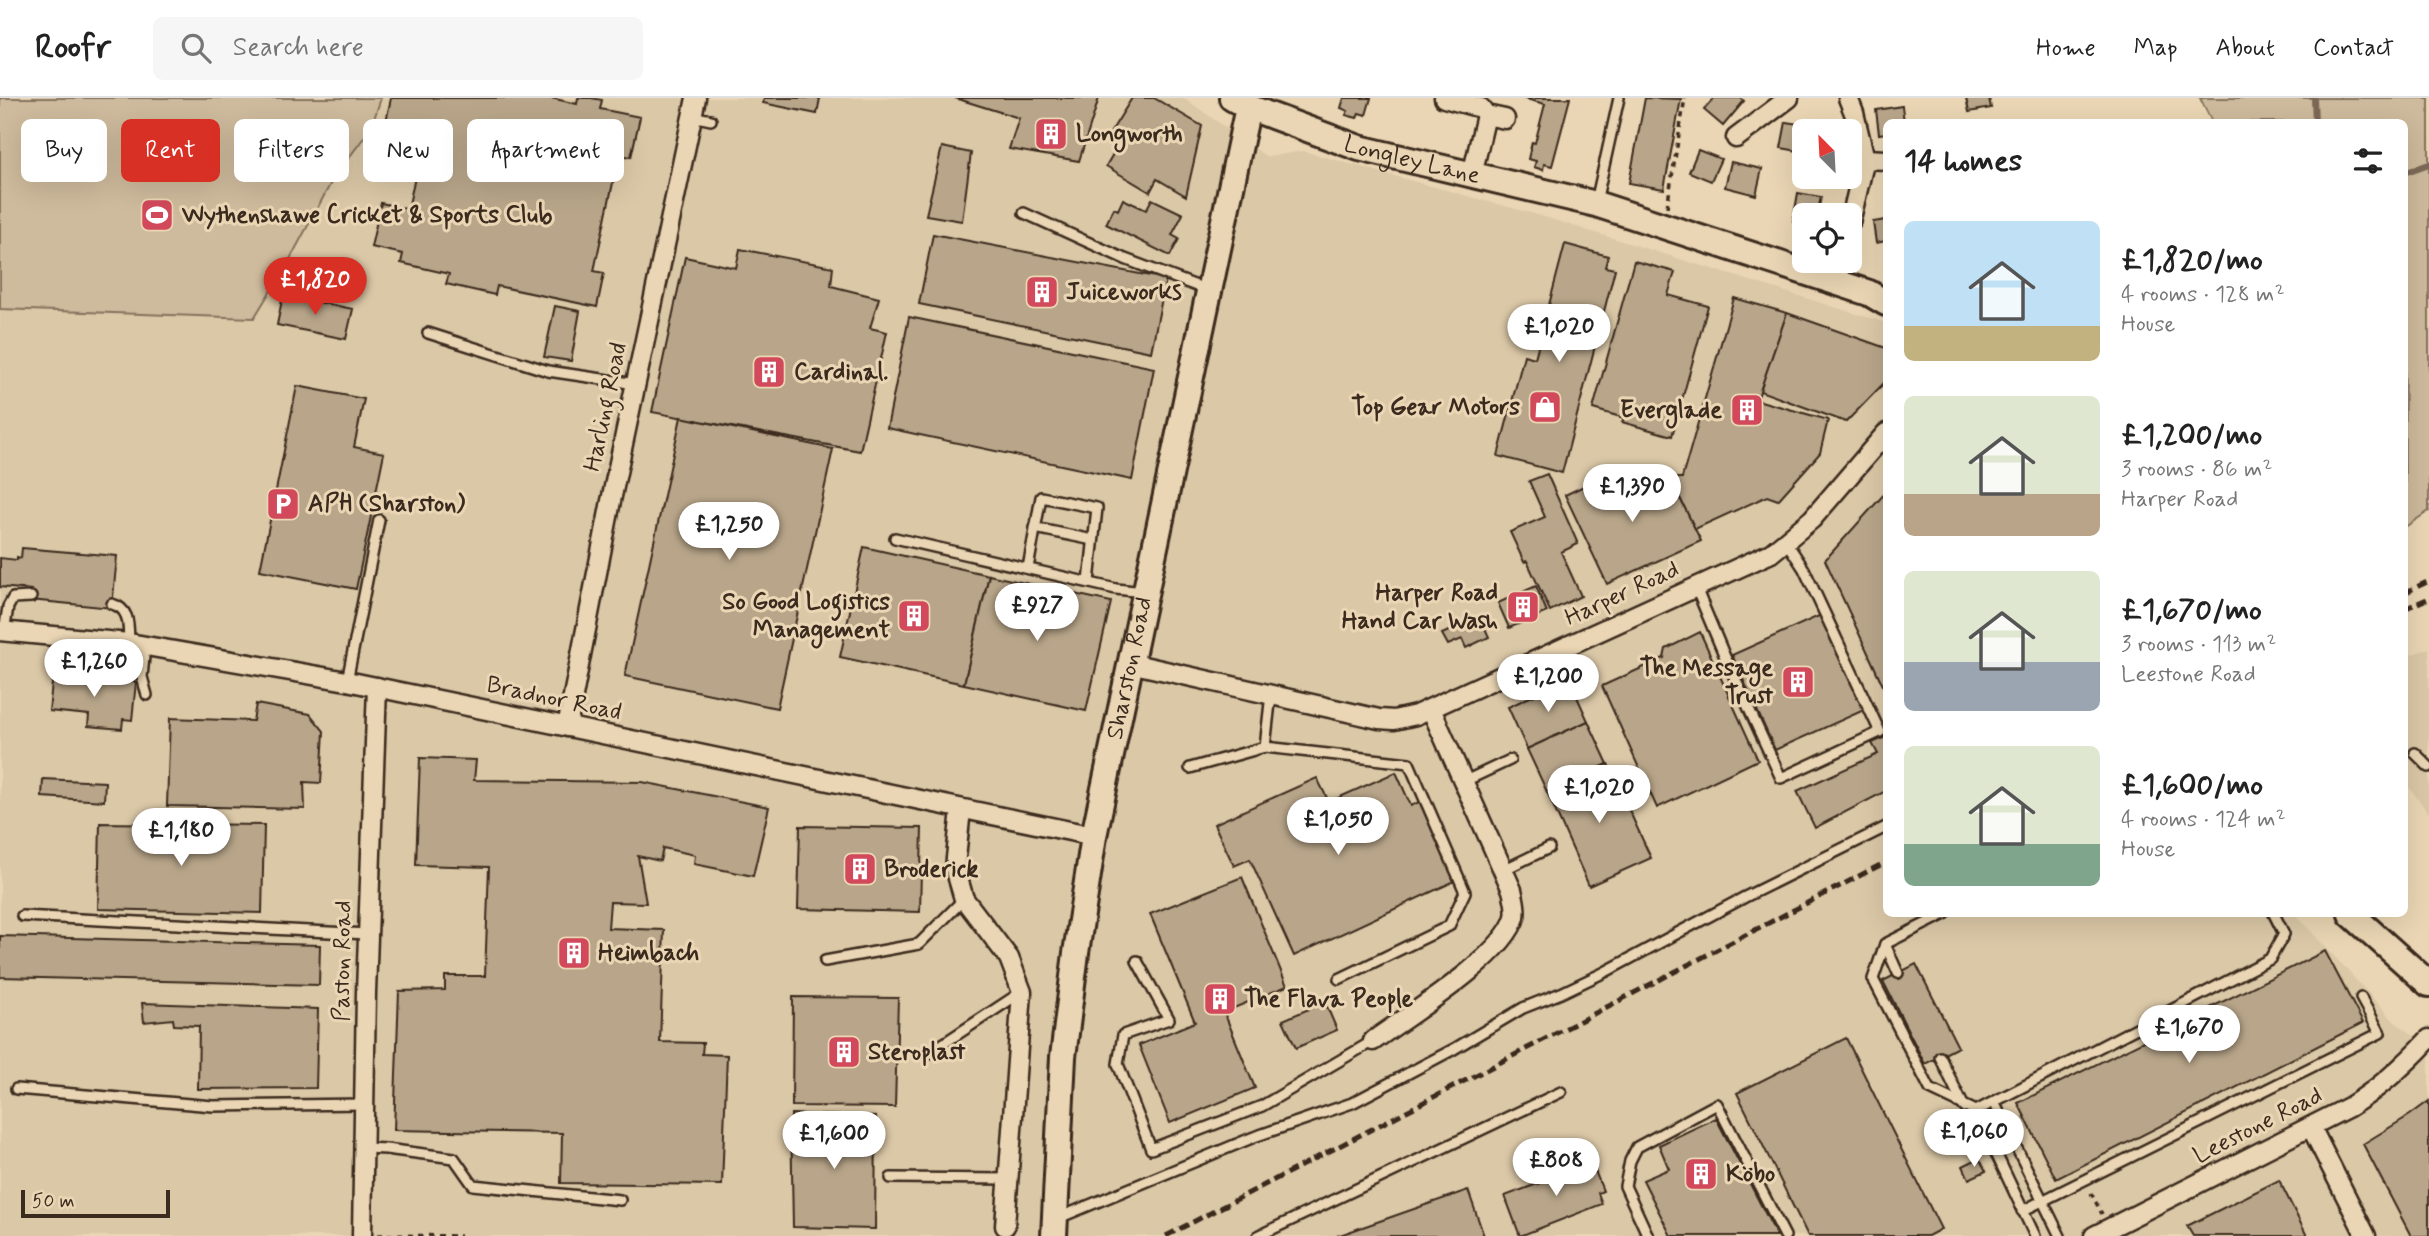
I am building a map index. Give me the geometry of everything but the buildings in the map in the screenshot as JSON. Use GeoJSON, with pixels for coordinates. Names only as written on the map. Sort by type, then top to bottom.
{"type":"FeatureCollection","features":[{"type":"Feature","properties":{"kind":"main road","name":"Longley Lane"},"geometry":{"type":"LineString","coordinates":[[1240,102],[1359,148],[1596,204],[1664,226],[1792,259]]}},
{"type":"Feature","properties":{"kind":"main road","name":"Sharston Road"},"geometry":{"type":"LineString","coordinates":[[1054,1228],[1063,1057],[1094,836],[1209,290],[1240,102]]}},
{"type":"Feature","properties":{"kind":"main road","name":"Longley Lane"},"geometry":{"type":"LineString","coordinates":[[1841,273],[1883,301]]}},
{"type":"Feature","properties":{"kind":"main road"},"geometry":{"type":"LineString","coordinates":[[2354,917],[2429,984]]}},
{"type":"Feature","properties":{"kind":"street","name":"Harling Road"},"geometry":{"type":"LineString","coordinates":[[567,727],[696,98]]}},
{"type":"Feature","properties":{"kind":"street"},"geometry":{"type":"LineString","coordinates":[[1444,98],[1481,108],[1486,115],[1505,119]]}},
{"type":"Feature","properties":{"kind":"street"},"geometry":{"type":"LineString","coordinates":[[1737,138],[1789,98]]}},
{"type":"Feature","properties":{"kind":"street"},"geometry":{"type":"LineString","coordinates":[[1847,98],[1854,113],[1865,159],[1855,203]]}},
{"type":"Feature","properties":{"kind":"street"},"geometry":{"type":"LineString","coordinates":[[1472,175],[1486,115]]}},
{"type":"Feature","properties":{"kind":"street"},"geometry":{"type":"LineString","coordinates":[[1865,159],[1883,160]]}},
{"type":"Feature","properties":{"kind":"street","name":"Harper Road"},"geometry":{"type":"LineString","coordinates":[[1130,663],[1379,719],[1404,718],[1431,709],[1771,554],[1812,519],[1883,436]]}},
{"type":"Feature","properties":{"kind":"street","name":"Bradnor Road"},"geometry":{"type":"LineString","coordinates":[[2,631],[137,644],[347,681],[1094,836]]}},
{"type":"Feature","properties":{"kind":"street","name":"Paston Road"},"geometry":{"type":"LineString","coordinates":[[362,1235],[368,934],[377,687]]}},
{"type":"Feature","properties":{"kind":"street"},"geometry":{"type":"LineString","coordinates":[[1373,1041],[1447,988],[1486,956],[1510,928],[1515,916],[1516,904],[1503,870],[1431,709]]}},
{"type":"Feature","properties":{"kind":"street"},"geometry":{"type":"LineString","coordinates":[[961,808],[955,868],[964,899],[1009,958],[1022,992],[1003,1231]]}},
{"type":"Feature","properties":{"kind":"street","name":"Leestone Road"},"geometry":{"type":"LineString","coordinates":[[2101,1232],[2311,1127],[2374,1092],[2429,1039]]}},
{"type":"Feature","properties":{"kind":"street"},"geometry":{"type":"LineString","coordinates":[[2311,1127],[2366,1236]]}},
{"type":"Feature","properties":{"kind":"lane"},"geometry":{"type":"LineString","coordinates":[[1596,204],[1619,98]]}},
{"type":"Feature","properties":{"kind":"lane"},"geometry":{"type":"LineString","coordinates":[[692,116],[711,120]]}},
{"type":"Feature","properties":{"kind":"lane"},"geometry":{"type":"LineString","coordinates":[[1024,213],[1125,259],[1209,290]]}},
{"type":"Feature","properties":{"kind":"lane"},"geometry":{"type":"LineString","coordinates":[[428,333],[548,371],[636,384]]}},
{"type":"Feature","properties":{"kind":"lane"},"geometry":{"type":"LineString","coordinates":[[1028,568],[1041,497],[1097,508],[1089,582]]}},
{"type":"Feature","properties":{"kind":"lane"},"geometry":{"type":"LineString","coordinates":[[347,681],[379,520]]}},
{"type":"Feature","properties":{"kind":"lane"},"geometry":{"type":"LineString","coordinates":[[1035,528],[1093,540]]}},
{"type":"Feature","properties":{"kind":"lane"},"geometry":{"type":"LineString","coordinates":[[895,538],[1145,593]]}},
{"type":"Feature","properties":{"kind":"lane"},"geometry":{"type":"LineString","coordinates":[[1696,588],[1781,778],[1880,732],[1804,569],[1787,543]]}},
{"type":"Feature","properties":{"kind":"lane"},"geometry":{"type":"LineString","coordinates":[[2,631],[13,598],[30,597]]}},
{"type":"Feature","properties":{"kind":"lane"},"geometry":{"type":"LineString","coordinates":[[113,604],[120,606],[128,616],[137,644],[147,695]]}},
{"type":"Feature","properties":{"kind":"lane"},"geometry":{"type":"LineString","coordinates":[[1265,747],[1271,694]]}},
{"type":"Feature","properties":{"kind":"lane"},"geometry":{"type":"LineString","coordinates":[[1190,768],[1265,747],[1409,763],[1465,892],[1449,926],[1339,979]]}},
{"type":"Feature","properties":{"kind":"lane"},"geometry":{"type":"LineString","coordinates":[[2416,753],[2429,767]]}},
{"type":"Feature","properties":{"kind":"lane"},"geometry":{"type":"LineString","coordinates":[[1463,782],[1510,760]]}},
{"type":"Feature","properties":{"kind":"lane"},"geometry":{"type":"LineString","coordinates":[[1054,1228],[1254,1137],[1352,1103],[1454,1049],[1523,1008],[1594,977],[1745,897],[1883,828]]}},
{"type":"Feature","properties":{"kind":"lane"},"geometry":{"type":"LineString","coordinates":[[1503,870],[1549,848]]}},
{"type":"Feature","properties":{"kind":"lane"},"geometry":{"type":"LineString","coordinates":[[825,961],[919,944],[964,899]]}},
{"type":"Feature","properties":{"kind":"lane"},"geometry":{"type":"LineString","coordinates":[[22,916],[368,934]]}},
{"type":"Feature","properties":{"kind":"lane"},"geometry":{"type":"LineString","coordinates":[[1939,917],[1885,944],[1873,979],[1930,1089],[1976,1111],[2270,959],[2284,934],[2276,917]]}},
{"type":"Feature","properties":{"kind":"lane"},"geometry":{"type":"LineString","coordinates":[[1885,944],[1898,973]]}},
{"type":"Feature","properties":{"kind":"lane"},"geometry":{"type":"LineString","coordinates":[[1137,961],[1169,1018],[1123,1035],[1118,1064],[1151,1149],[1262,1106],[1373,1041]]}},
{"type":"Feature","properties":{"kind":"lane"},"geometry":{"type":"LineString","coordinates":[[929,1053],[1022,992]]}},
{"type":"Feature","properties":{"kind":"lane"},"geometry":{"type":"LineString","coordinates":[[2022,1211],[2380,1033],[2361,998]]}},
{"type":"Feature","properties":{"kind":"lane"},"geometry":{"type":"LineString","coordinates":[[1940,1057],[1964,1107]]}},
{"type":"Feature","properties":{"kind":"lane"},"geometry":{"type":"LineString","coordinates":[[16,1089],[213,1106],[365,1104]]}},
{"type":"Feature","properties":{"kind":"lane"},"geometry":{"type":"LineString","coordinates":[[1258,1236],[1562,1092]]}},
{"type":"Feature","properties":{"kind":"lane"},"geometry":{"type":"LineString","coordinates":[[1994,1102],[2060,1236]]}},
{"type":"Feature","properties":{"kind":"lane"},"geometry":{"type":"LineString","coordinates":[[1648,1236],[1625,1186],[1630,1161],[1637,1147],[1717,1104],[1785,1236]]}},
{"type":"Feature","properties":{"kind":"lane"},"geometry":{"type":"LineString","coordinates":[[1976,1111],[2035,1236]]}},
{"type":"Feature","properties":{"kind":"lane"},"geometry":{"type":"LineString","coordinates":[[365,1148],[454,1158],[474,1185],[620,1200]]}},
{"type":"Feature","properties":{"kind":"lane"},"geometry":{"type":"LineString","coordinates":[[891,1178],[1009,1180]]}},
{"type":"Feature","properties":{"kind":"path"},"geometry":{"type":"LineString","coordinates":[[1664,226],[1685,98]]}},
{"type":"Feature","properties":{"kind":"path"},"geometry":{"type":"LineString","coordinates":[[2084,1180],[2101,1232]]}},
{"type":"Feature","properties":{"kind":"path"},"geometry":{"type":"LineString","coordinates":[[362,1235],[460,1236]]}},
{"type":"Feature","properties":{"kind":"shaded area","name":"Wythenshawe Cricket & Sports Club"},"geometry":{"type":"Polygon","coordinates":[[[0,98],[381,98],[374,119],[363,119],[363,139],[349,158],[349,119],[234,119],[234,182],[331,182],[290,259],[254,318],[0,309],[0,98]]]}},
{"type":"Feature","properties":{"kind":"shaded area"},"geometry":{"type":"Polygon","coordinates":[[[381,98],[1184,98],[1267,157],[1303,151],[1538,215],[1883,322],[1883,917],[2298,917],[2395,1022],[2429,1045],[2429,1236],[0,1236],[0,309],[254,318],[290,259],[331,182],[349,182],[349,158],[363,139],[363,182],[453,182],[453,119],[374,119],[381,98]]]}},
{"type":"Feature","properties":{"kind":"shaded area"},"geometry":{"type":"Polygon","coordinates":[[[2200,98],[2429,98],[2429,511],[2408,525],[2408,119],[2210,119],[2200,98]]]}},
{"type":"Feature","properties":{"kind":"shaded area"},"geometry":{"type":"Polygon","coordinates":[[[2429,648],[2429,814],[2408,786],[2408,656],[2429,648]]]}},
{"type":"Feature","properties":{"kind":"waterway"},"geometry":{"type":"LineString","coordinates":[[2314,98],[2315,119]]}},
{"type":"Feature","properties":{"kind":"waterway"},"geometry":{"type":"LineString","coordinates":[[2408,172],[2429,164]]}},
{"type":"Feature","properties":{"kind":"railway"},"geometry":{"type":"LineString","coordinates":[[2408,591],[2429,581]]}},
{"type":"Feature","properties":{"kind":"railway"},"geometry":{"type":"LineString","coordinates":[[2408,607],[2429,598]]}},
{"type":"Feature","properties":{"kind":"railway"},"geometry":{"type":"LineString","coordinates":[[1166,1236],[1883,864]]}},
{"type":"Feature","properties":{"kind":"place","name":"Longworth"},"geometry":{"type":"Point","coordinates":[1051,134]}},
{"type":"Feature","properties":{"kind":"place","name":"Wythenshawe Cricket & Sports Club"},"geometry":{"type":"Point","coordinates":[157,215]}},
{"type":"Feature","properties":{"kind":"place","name":"Juiceworks"},"geometry":{"type":"Point","coordinates":[1042,292]}},
{"type":"Feature","properties":{"kind":"place","name":"Cardinal."},"geometry":{"type":"Point","coordinates":[769,372]}},
{"type":"Feature","properties":{"kind":"place","name":"Top Gear Motors"},"geometry":{"type":"Point","coordinates":[1545,407]}},
{"type":"Feature","properties":{"kind":"place","name":"Everglade"},"geometry":{"type":"Point","coordinates":[1747,410]}},
{"type":"Feature","properties":{"kind":"place","name":"APH (Sharston)"},"geometry":{"type":"Point","coordinates":[283,504]}},
{"type":"Feature","properties":{"kind":"place","name":"Harper Road Hand Car Wash"},"geometry":{"type":"Point","coordinates":[1523,607]}},
{"type":"Feature","properties":{"kind":"place","name":"So Good Logistics Management"},"geometry":{"type":"Point","coordinates":[914,616]}},
{"type":"Feature","properties":{"kind":"place","name":"The Message Trust"},"geometry":{"type":"Point","coordinates":[1798,682]}},
{"type":"Feature","properties":{"kind":"place","name":"Broderick"},"geometry":{"type":"Point","coordinates":[860,869]}},
{"type":"Feature","properties":{"kind":"place","name":"Heimbach"},"geometry":{"type":"Point","coordinates":[574,953]}},
{"type":"Feature","properties":{"kind":"place","name":"The Flava People"},"geometry":{"type":"Point","coordinates":[1220,999]}},
{"type":"Feature","properties":{"kind":"place","name":"Steroplast"},"geometry":{"type":"Point","coordinates":[844,1052]}},
{"type":"Feature","properties":{"kind":"place","name":"Köbo"},"geometry":{"type":"Point","coordinates":[1701,1174]}}]}
